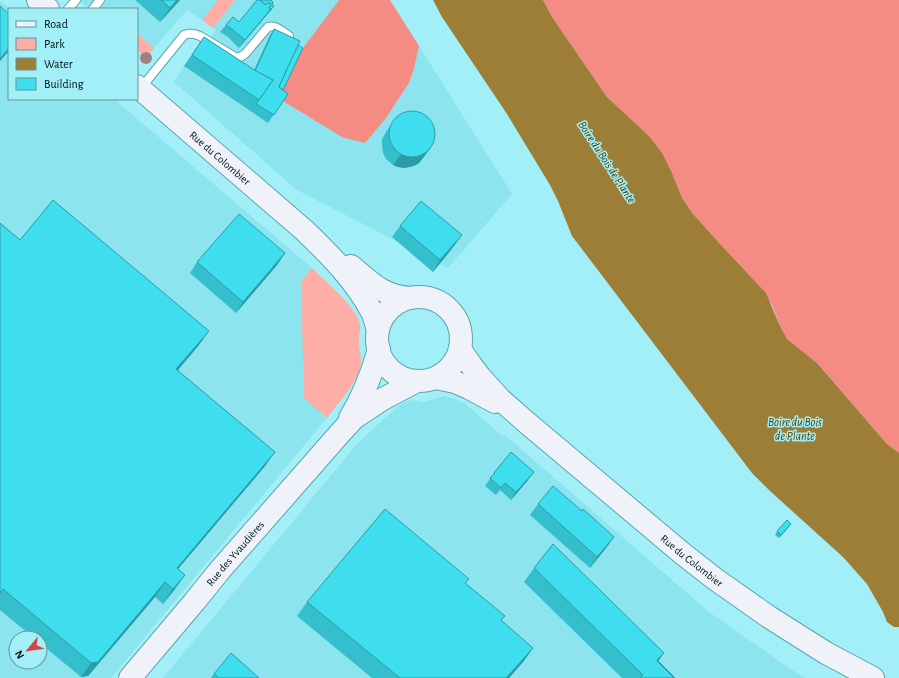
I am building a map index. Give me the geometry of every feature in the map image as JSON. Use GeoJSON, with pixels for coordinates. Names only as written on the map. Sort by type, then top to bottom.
{"type":"FeatureCollection","features":[{"type":"Feature","properties":{"kind":"main road"},"geometry":{"type":"LineString","coordinates":[[38,0],[47,8]]}},
{"type":"Feature","properties":{"kind":"main road","name":"Rue du Colombier"},"geometry":{"type":"LineString","coordinates":[[139,87],[304,230],[341,258],[372,285],[390,294],[404,298],[411,298]]}},
{"type":"Feature","properties":{"kind":"main road","name":"Rue du Colombier"},"geometry":{"type":"LineString","coordinates":[[304,230],[342,268],[354,284],[372,314],[378,339]]}},
{"type":"Feature","properties":{"kind":"main road"},"geometry":{"type":"LineString","coordinates":[[424,297],[436,300],[447,307],[455,317],[460,328],[462,341],[459,354],[453,364],[446,373],[426,380],[413,381],[403,378],[393,372],[385,364],[380,353],[378,339],[382,319],[400,302],[411,298],[424,297]]}},
{"type":"Feature","properties":{"kind":"main road","name":"Rue des Yvaudières"},"geometry":{"type":"LineString","coordinates":[[342,431],[358,405],[371,376],[378,339]]}},
{"type":"Feature","properties":{"kind":"main road","name":"Rue du Colombier"},"geometry":{"type":"LineString","coordinates":[[460,349],[487,386],[500,399],[715,580],[798,636],[872,678]]}},
{"type":"Feature","properties":{"kind":"main road","name":"Rue du Colombier"},"geometry":{"type":"LineString","coordinates":[[426,380],[454,382],[469,388],[526,422]]}},
{"type":"Feature","properties":{"kind":"main road","name":"Rue des Yvaudières"},"geometry":{"type":"LineString","coordinates":[[130,678],[220,570],[354,418],[381,400],[426,380]]}},
{"type":"Feature","properties":{"kind":"lane"},"geometry":{"type":"LineString","coordinates":[[69,8],[76,0]]}},
{"type":"Feature","properties":{"kind":"lane"},"geometry":{"type":"LineString","coordinates":[[93,8],[100,0]]}},
{"type":"Feature","properties":{"kind":"lane"},"geometry":{"type":"LineString","coordinates":[[139,87],[184,35],[195,34],[200,36],[235,57],[240,57],[245,54],[268,27],[272,26],[278,28],[289,36]]}},
{"type":"Feature","properties":{"kind":"shaded area"},"geometry":{"type":"Polygon","coordinates":[[[79,0],[218,0],[202,20],[187,10],[154,48],[138,34],[138,8],[88,8],[79,0]]]}},
{"type":"Feature","properties":{"kind":"shaded area"},"geometry":{"type":"Polygon","coordinates":[[[235,0],[339,0],[300,52],[283,101],[342,137],[386,118],[409,83],[419,46],[512,194],[448,268],[439,264],[433,272],[398,242],[297,190],[174,82],[196,48],[203,52],[216,30],[213,28],[235,0]]]}},
{"type":"Feature","properties":{"kind":"shaded area"},"geometry":{"type":"Polygon","coordinates":[[[339,0],[390,0],[419,46],[409,83],[386,118],[365,143],[342,137],[278,98],[300,52],[339,0]]]}},
{"type":"Feature","properties":{"kind":"shaded area"},"geometry":{"type":"Polygon","coordinates":[[[543,0],[899,0],[899,453],[887,444],[817,363],[787,339],[779,324],[772,305],[693,214],[682,198],[672,173],[649,136],[607,97],[552,17],[543,0]]]}},
{"type":"Feature","properties":{"kind":"shaded area"},"geometry":{"type":"Polygon","coordinates":[[[0,1],[9,8],[8,100],[115,100],[312,268],[301,282],[304,397],[327,418],[111,678],[0,678],[0,1]]]}},
{"type":"Feature","properties":{"kind":"shaded area"},"geometry":{"type":"Polygon","coordinates":[[[444,396],[464,403],[503,436],[505,435],[709,612],[805,678],[163,678],[357,444],[403,403],[413,400],[425,402],[444,396]]]}},
{"type":"Feature","properties":{"kind":"green space"},"geometry":{"type":"Polygon","coordinates":[[[218,0],[235,0],[213,28],[202,20],[218,0]]]}},
{"type":"Feature","properties":{"kind":"green space"},"geometry":{"type":"Polygon","coordinates":[[[138,34],[154,48],[146,58],[138,51],[138,34]]]}},
{"type":"Feature","properties":{"kind":"green space"},"geometry":{"type":"Polygon","coordinates":[[[312,268],[353,309],[360,324],[360,369],[353,384],[327,418],[304,398],[301,282],[312,268]]]}},
{"type":"Feature","properties":{"kind":"water","name":"Boire du Bois de Plante"},"geometry":{"type":"Polygon","coordinates":[[[433,0],[543,0],[552,17],[607,97],[649,136],[662,153],[682,198],[693,214],[766,293],[787,339],[817,363],[887,444],[899,453],[899,627],[894,627],[887,622],[867,584],[843,557],[752,473],[572,236],[550,185],[507,114],[442,17],[433,0]]]}},
{"type":"Feature","properties":{"kind":"building"},"geometry":{"type":"Polygon","coordinates":[[[161,0],[177,0],[170,8],[161,0]]]}},
{"type":"Feature","properties":{"kind":"building"},"geometry":{"type":"Polygon","coordinates":[[[257,0],[260,0],[266,5],[269,2],[271,5],[269,8],[271,9],[245,40],[226,25],[233,17],[239,22],[257,0]]]}},
{"type":"Feature","properties":{"kind":"building"},"geometry":{"type":"Polygon","coordinates":[[[260,0],[271,0],[273,2],[272,4],[274,6],[268,13],[271,9],[269,8],[271,5],[269,2],[266,5],[260,0]]]}},
{"type":"Feature","properties":{"kind":"building"},"geometry":{"type":"Polygon","coordinates":[[[0,6],[8,13],[8,49],[0,59],[0,6]]]}},
{"type":"Feature","properties":{"kind":"building"},"geometry":{"type":"Polygon","coordinates":[[[274,29],[300,41],[279,87],[288,94],[274,115],[256,104],[273,80],[255,71],[274,29]]]}},
{"type":"Feature","properties":{"kind":"building"},"geometry":{"type":"Polygon","coordinates":[[[204,37],[256,71],[273,80],[259,100],[192,55],[204,37]]]}},
{"type":"Feature","properties":{"kind":"building"},"geometry":{"type":"Polygon","coordinates":[[[298,45],[303,48],[283,90],[279,87],[298,45]]]}},
{"type":"Feature","properties":{"kind":"building"},"geometry":{"type":"Polygon","coordinates":[[[412,111],[425,115],[431,121],[435,134],[431,147],[425,153],[412,157],[399,153],[393,147],[389,134],[393,121],[399,115],[412,111]]]}},
{"type":"Feature","properties":{"kind":"building"},"geometry":{"type":"Polygon","coordinates":[[[53,200],[209,331],[176,369],[275,452],[177,568],[185,575],[173,589],[165,582],[98,662],[91,663],[3,589],[0,593],[0,223],[20,240],[53,200]]]}},
{"type":"Feature","properties":{"kind":"building"},"geometry":{"type":"Polygon","coordinates":[[[421,201],[462,235],[440,260],[400,226],[421,201]]]}},
{"type":"Feature","properties":{"kind":"building"},"geometry":{"type":"Polygon","coordinates":[[[239,214],[285,253],[243,302],[197,262],[239,214]]]}},
{"type":"Feature","properties":{"kind":"building"},"geometry":{"type":"Polygon","coordinates":[[[511,452],[534,472],[516,492],[505,483],[501,488],[490,478],[511,452]]]}},
{"type":"Feature","properties":{"kind":"building"},"geometry":{"type":"Polygon","coordinates":[[[553,486],[582,511],[583,509],[614,537],[597,557],[538,504],[553,486]]]}},
{"type":"Feature","properties":{"kind":"building"},"geometry":{"type":"Polygon","coordinates":[[[385,509],[469,579],[465,583],[505,616],[501,620],[533,648],[506,678],[400,678],[307,602],[385,509]]]}},
{"type":"Feature","properties":{"kind":"building"},"geometry":{"type":"Polygon","coordinates":[[[787,520],[791,524],[781,535],[777,531],[787,520]]]}},
{"type":"Feature","properties":{"kind":"building"},"geometry":{"type":"Polygon","coordinates":[[[553,544],[664,653],[657,660],[674,678],[640,678],[643,675],[534,568],[553,544]]]}},
{"type":"Feature","properties":{"kind":"building"},"geometry":{"type":"Polygon","coordinates":[[[231,653],[259,678],[219,678],[214,674],[231,653]]]}},
{"type":"Feature","properties":{"kind":"building"},"geometry":{"type":"Polygon","coordinates":[[[658,661],[675,678],[674,678],[658,661]]]}}]}
